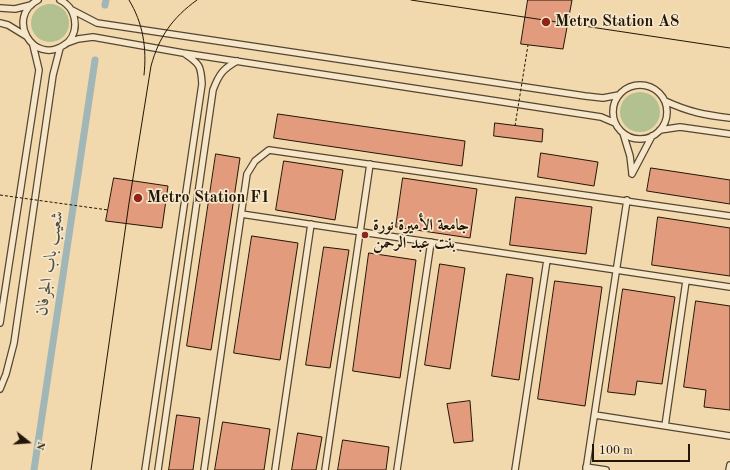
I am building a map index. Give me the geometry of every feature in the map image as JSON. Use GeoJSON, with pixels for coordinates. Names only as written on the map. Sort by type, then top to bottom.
{"type":"FeatureCollection","features":[{"type":"Feature","properties":{"kind":"street"},"geometry":{"type":"LineString","coordinates":[[0,8],[15,10],[31,5],[38,0]]}},
{"type":"Feature","properties":{"kind":"street"},"geometry":{"type":"LineString","coordinates":[[64,1],[72,10],[75,18],[73,36],[68,43]]}},
{"type":"Feature","properties":{"kind":"street"},"geometry":{"type":"LineString","coordinates":[[0,323],[39,70],[33,45],[26,36],[23,28],[23,20],[31,5]]}},
{"type":"Feature","properties":{"kind":"street"},"geometry":{"type":"LineString","coordinates":[[72,10],[98,23],[585,96],[603,98],[619,95]]}},
{"type":"Feature","properties":{"kind":"street"},"geometry":{"type":"LineString","coordinates":[[0,23],[8,25],[26,36]]}},
{"type":"Feature","properties":{"kind":"street"},"geometry":{"type":"LineString","coordinates":[[33,45],[46,50],[60,48],[78,39],[93,37],[183,53],[602,117],[615,123]]}},
{"type":"Feature","properties":{"kind":"street"},"geometry":{"type":"LineString","coordinates":[[0,389],[6,374],[14,343],[53,75],[60,48]]}},
{"type":"Feature","properties":{"kind":"street"},"geometry":{"type":"LineString","coordinates":[[145,470],[202,84],[201,72],[197,62],[183,53]]}},
{"type":"Feature","properties":{"kind":"street"},"geometry":{"type":"LineString","coordinates":[[158,470],[213,90],[218,76],[226,67],[238,61]]}},
{"type":"Feature","properties":{"kind":"street"},"geometry":{"type":"LineString","coordinates":[[632,86],[648,86],[655,89],[665,101],[667,108],[664,124],[660,130],[652,136],[637,139],[629,137],[623,133],[615,123],[613,108],[615,101],[619,95],[632,86]]}},
{"type":"Feature","properties":{"kind":"street"},"geometry":{"type":"LineString","coordinates":[[665,101],[681,109],[698,114],[730,118]]}},
{"type":"Feature","properties":{"kind":"street"},"geometry":{"type":"LineString","coordinates":[[660,130],[680,128],[730,134]]}},
{"type":"Feature","properties":{"kind":"street"},"geometry":{"type":"LineString","coordinates":[[623,133],[630,156],[632,174],[652,136]]}},
{"type":"Feature","properties":{"kind":"street"},"geometry":{"type":"LineString","coordinates":[[204,470],[247,174],[255,161],[269,150],[627,200],[730,216]]}},
{"type":"Feature","properties":{"kind":"street"},"geometry":{"type":"LineString","coordinates":[[325,470],[370,164]]}},
{"type":"Feature","properties":{"kind":"street"},"geometry":{"type":"LineString","coordinates":[[606,470],[586,468],[627,200]]}},
{"type":"Feature","properties":{"kind":"street"},"geometry":{"type":"LineString","coordinates":[[241,214],[730,287]]}},
{"type":"Feature","properties":{"kind":"street"},"geometry":{"type":"LineString","coordinates":[[275,470],[311,224]]}},
{"type":"Feature","properties":{"kind":"street"},"geometry":{"type":"LineString","coordinates":[[397,470],[431,242]]}},
{"type":"Feature","properties":{"kind":"street"},"geometry":{"type":"LineString","coordinates":[[515,470],[547,260]]}},
{"type":"Feature","properties":{"kind":"street"},"geometry":{"type":"LineString","coordinates":[[664,426],[686,281]]}},
{"type":"Feature","properties":{"kind":"street"},"geometry":{"type":"LineString","coordinates":[[595,415],[730,436]]}},
{"type":"Feature","properties":{"kind":"street"},"geometry":{"type":"LineString","coordinates":[[729,470],[730,465]]}},
{"type":"Feature","properties":{"kind":"path"},"geometry":{"type":"LineString","coordinates":[[515,126],[528,45]]}},
{"type":"Feature","properties":{"kind":"path"},"geometry":{"type":"LineString","coordinates":[[0,195],[108,210]]}},
{"type":"Feature","properties":{"kind":"green space"},"geometry":{"type":"Polygon","coordinates":[[[46,4],[54,4],[64,9],[68,16],[68,30],[64,37],[54,42],[46,42],[36,37],[34,34],[31,27],[31,19],[36,9],[39,7],[46,4]]]}},
{"type":"Feature","properties":{"kind":"green space"},"geometry":{"type":"Polygon","coordinates":[[[644,92],[651,95],[657,101],[660,112],[659,120],[651,129],[644,132],[636,132],[629,129],[621,120],[620,108],[623,101],[632,93],[644,92]]]}},
{"type":"Feature","properties":{"kind":"building","name":"Metro Station A8"},"geometry":{"type":"Polygon","coordinates":[[[528,0],[572,0],[563,49],[521,44],[528,0]]]}},
{"type":"Feature","properties":{"kind":"building"},"geometry":{"type":"Polygon","coordinates":[[[278,114],[465,141],[462,166],[274,138],[278,114]]]}},
{"type":"Feature","properties":{"kind":"building"},"geometry":{"type":"Polygon","coordinates":[[[495,123],[543,129],[542,142],[494,136],[495,123]]]}},
{"type":"Feature","properties":{"kind":"building"},"geometry":{"type":"Polygon","coordinates":[[[541,153],[598,162],[594,186],[538,177],[541,153]]]}},
{"type":"Feature","properties":{"kind":"building"},"geometry":{"type":"Polygon","coordinates":[[[216,154],[240,158],[211,350],[187,346],[216,154]]]}},
{"type":"Feature","properties":{"kind":"building"},"geometry":{"type":"Polygon","coordinates":[[[284,161],[343,170],[335,220],[276,210],[284,161]]]}},
{"type":"Feature","properties":{"kind":"building"},"geometry":{"type":"Polygon","coordinates":[[[651,168],[730,180],[730,204],[647,191],[651,168]]]}},
{"type":"Feature","properties":{"kind":"building","name":"Metro Station F1"},"geometry":{"type":"Polygon","coordinates":[[[114,178],[168,186],[162,228],[106,221],[114,178]]]}},
{"type":"Feature","properties":{"kind":"building"},"geometry":{"type":"Polygon","coordinates":[[[403,178],[477,189],[470,238],[396,227],[403,178]]]}},
{"type":"Feature","properties":{"kind":"building"},"geometry":{"type":"Polygon","coordinates":[[[516,197],[592,207],[586,254],[510,245],[516,197]]]}},
{"type":"Feature","properties":{"kind":"building"},"geometry":{"type":"Polygon","coordinates":[[[658,217],[730,228],[730,276],[652,265],[658,217]]]}},
{"type":"Feature","properties":{"kind":"building"},"geometry":{"type":"Polygon","coordinates":[[[252,236],[298,243],[280,360],[234,353],[252,236]]]}},
{"type":"Feature","properties":{"kind":"building"},"geometry":{"type":"Polygon","coordinates":[[[324,247],[349,250],[330,368],[306,365],[324,247]]]}},
{"type":"Feature","properties":{"kind":"building"},"geometry":{"type":"Polygon","coordinates":[[[369,253],[416,260],[400,378],[353,371],[369,253]]]}},
{"type":"Feature","properties":{"kind":"building"},"geometry":{"type":"Polygon","coordinates":[[[440,264],[465,268],[450,369],[425,365],[440,264]]]}},
{"type":"Feature","properties":{"kind":"building"},"geometry":{"type":"Polygon","coordinates":[[[507,274],[533,278],[519,380],[492,376],[507,274]]]}},
{"type":"Feature","properties":{"kind":"building"},"geometry":{"type":"Polygon","coordinates":[[[555,281],[602,287],[585,406],[538,399],[555,281]]]}},
{"type":"Feature","properties":{"kind":"building"},"geometry":{"type":"Polygon","coordinates":[[[623,289],[675,297],[662,384],[637,381],[635,395],[608,392],[623,289]]]}},
{"type":"Feature","properties":{"kind":"building"},"geometry":{"type":"Polygon","coordinates":[[[696,301],[730,306],[730,410],[704,407],[706,390],[684,387],[696,301]]]}},
{"type":"Feature","properties":{"kind":"building"},"geometry":{"type":"Polygon","coordinates":[[[470,401],[473,441],[454,443],[447,404],[470,401]]]}},
{"type":"Feature","properties":{"kind":"building"},"geometry":{"type":"Polygon","coordinates":[[[177,415],[200,418],[193,470],[169,470],[177,415]]]}},
{"type":"Feature","properties":{"kind":"building"},"geometry":{"type":"Polygon","coordinates":[[[223,422],[270,429],[264,470],[215,470],[223,422]]]}},
{"type":"Feature","properties":{"kind":"building"},"geometry":{"type":"Polygon","coordinates":[[[298,433],[322,437],[316,470],[292,470],[298,433]]]}},
{"type":"Feature","properties":{"kind":"building"},"geometry":{"type":"Polygon","coordinates":[[[343,440],[389,447],[386,470],[338,470],[343,440]]]}},
{"type":"Feature","properties":{"kind":"waterway","name":"شعيب باب الجرفان"},"geometry":{"type":"LineString","coordinates":[[105,5],[106,0]]}},
{"type":"Feature","properties":{"kind":"waterway","name":"شعيب باب الجرفان"},"geometry":{"type":"LineString","coordinates":[[34,470],[95,60]]}},
{"type":"Feature","properties":{"kind":"tram line"},"geometry":{"type":"LineString","coordinates":[[129,0],[138,18],[143,36],[145,55],[144,75]]}},
{"type":"Feature","properties":{"kind":"tram line"},"geometry":{"type":"LineString","coordinates":[[91,470],[129,203],[151,66],[162,37],[180,14],[197,0]]}},
{"type":"Feature","properties":{"kind":"tram line"},"geometry":{"type":"LineString","coordinates":[[411,0],[730,48]]}},
{"type":"Feature","properties":{"kind":"place","name":"Metro Station A8"},"geometry":{"type":"Point","coordinates":[546,22]}},
{"type":"Feature","properties":{"kind":"place","name":"Metro Station F1"},"geometry":{"type":"Point","coordinates":[138,198]}},
{"type":"Feature","properties":{"kind":"place","name":"جامعة الأميرة نورة بنت عبد الرحمن"},"geometry":{"type":"Point","coordinates":[365,235]}}]}
